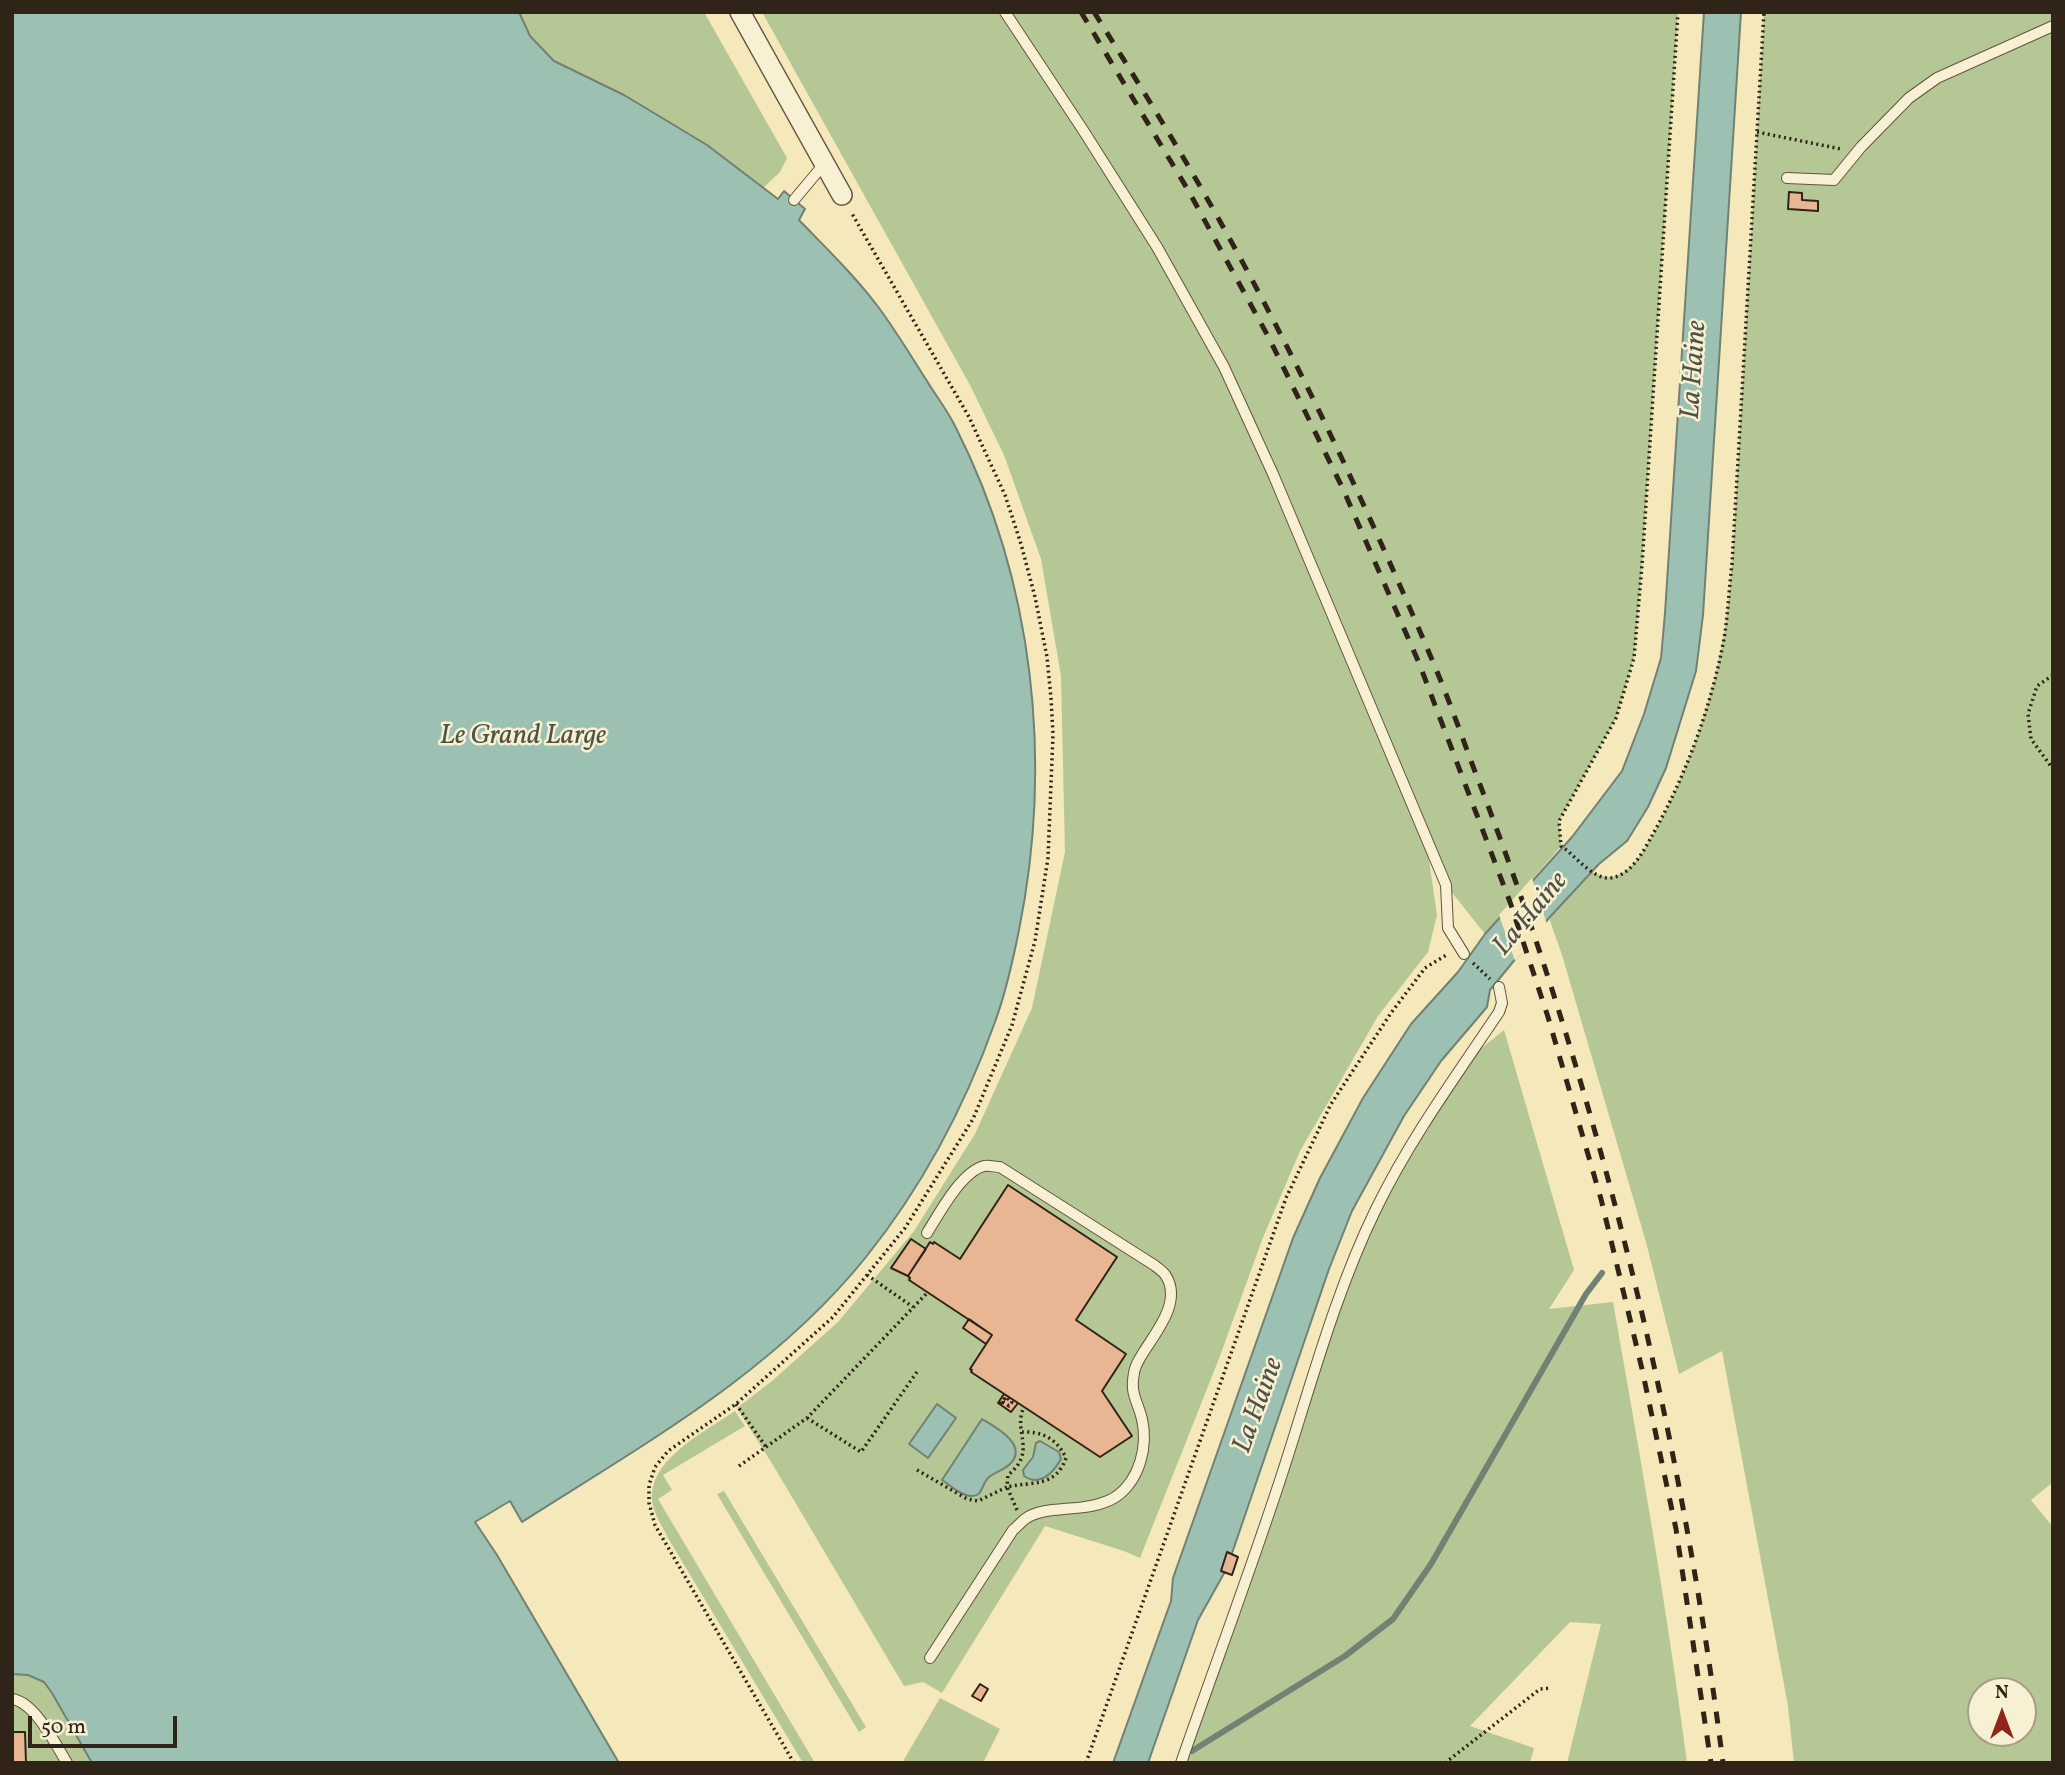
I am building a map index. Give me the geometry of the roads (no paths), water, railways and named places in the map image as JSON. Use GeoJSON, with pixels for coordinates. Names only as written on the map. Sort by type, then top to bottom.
{"type":"FeatureCollection","features":[{"type":"Feature","properties":{"kind":"street"},"geometry":{"type":"LineString","coordinates":[[740,12],[842,195]]}},
{"type":"Feature","properties":{"kind":"lane"},"geometry":{"type":"LineString","coordinates":[[1005,12],[1157,247],[1224,367],[1273,474],[1446,885],[1448,928],[1464,954]]}},
{"type":"Feature","properties":{"kind":"lane"},"geometry":{"type":"LineString","coordinates":[[1787,178],[1834,180],[1856,152],[1909,98],[1937,78],[2053,26]]}},
{"type":"Feature","properties":{"kind":"lane"},"geometry":{"type":"LineString","coordinates":[[794,200],[824,164]]}},
{"type":"Feature","properties":{"kind":"lane"},"geometry":{"type":"LineString","coordinates":[[1181,1763],[1360,1245],[1376,1208],[1414,1139],[1499,1012],[1502,1003],[1499,987]]}},
{"type":"Feature","properties":{"kind":"lane"},"geometry":{"type":"LineString","coordinates":[[927,1233],[954,1191],[969,1175],[984,1166],[1000,1167],[1154,1265],[1166,1276],[1171,1292],[1170,1308],[1135,1368],[1132,1388],[1142,1419],[1144,1438],[1140,1463],[1133,1479],[1118,1495],[1102,1503],[1084,1508],[1046,1511],[1026,1518],[1013,1530],[930,1658]]}},
{"type":"Feature","properties":{"kind":"lane"},"geometry":{"type":"LineString","coordinates":[[12,1699],[18,1700],[33,1711],[67,1763]]}},
{"type":"Feature","properties":{"kind":"water","name":"Le Grand Large"},"geometry":{"type":"Polygon","coordinates":[[[12,12],[519,12],[530,36],[554,61],[624,95],[707,145],[778,199],[784,191],[805,209],[799,220],[879,308],[953,422],[982,487],[1004,548],[1030,673],[1035,738],[1029,866],[1019,930],[999,1011],[970,1084],[940,1145],[906,1203],[866,1257],[830,1298],[791,1336],[749,1371],[660,1434],[522,1522],[510,1501],[475,1522],[619,1763],[92,1763],[44,1682],[28,1675],[12,1674],[12,12]]]}},
{"type":"Feature","properties":{"kind":"water","name":"La Haine"},"geometry":{"type":"Polygon","coordinates":[[[1704,12],[1741,12],[1703,615],[1696,671],[1666,768],[1648,807],[1627,841],[1599,864],[1549,918],[1490,990],[1487,1007],[1441,1061],[1404,1116],[1352,1211],[1329,1269],[1227,1568],[1198,1620],[1148,1763],[1113,1763],[1171,1601],[1173,1578],[1293,1238],[1320,1178],[1363,1098],[1411,1024],[1458,972],[1485,934],[1572,837],[1622,771],[1644,714],[1661,658],[1665,613],[1704,12]]]}},
{"type":"Feature","properties":{"kind":"water"},"geometry":{"type":"Polygon","coordinates":[[[937,1404],[956,1418],[928,1458],[909,1444],[937,1404]]]}},
{"type":"Feature","properties":{"kind":"water"},"geometry":{"type":"Polygon","coordinates":[[[982,1419],[1008,1437],[1013,1443],[1015,1456],[1009,1465],[988,1478],[978,1495],[967,1496],[942,1480],[982,1419]]]}},
{"type":"Feature","properties":{"kind":"water"},"geometry":{"type":"Polygon","coordinates":[[[1040,1441],[1059,1452],[1061,1459],[1045,1477],[1035,1480],[1024,1476],[1023,1470],[1033,1457],[1036,1443],[1040,1441]]]}},
{"type":"Feature","properties":{"kind":"waterway"},"geometry":{"type":"LineString","coordinates":[[1192,1751],[1345,1656],[1393,1619],[1431,1564],[1586,1294],[1602,1273]]}},
{"type":"Feature","properties":{"kind":"railway"},"geometry":{"type":"LineString","coordinates":[[1081,12],[1188,190],[1269,338],[1343,489],[1419,663],[1510,902],[1548,1017],[1601,1199],[1642,1369],[1676,1529],[1711,1763]]}},
{"type":"Feature","properties":{"kind":"railway"},"geometry":{"type":"LineString","coordinates":[[1094,12],[1172,138],[1229,238],[1321,414],[1437,672],[1484,795],[1565,1031],[1632,1272],[1685,1516],[1723,1763]]}}]}
